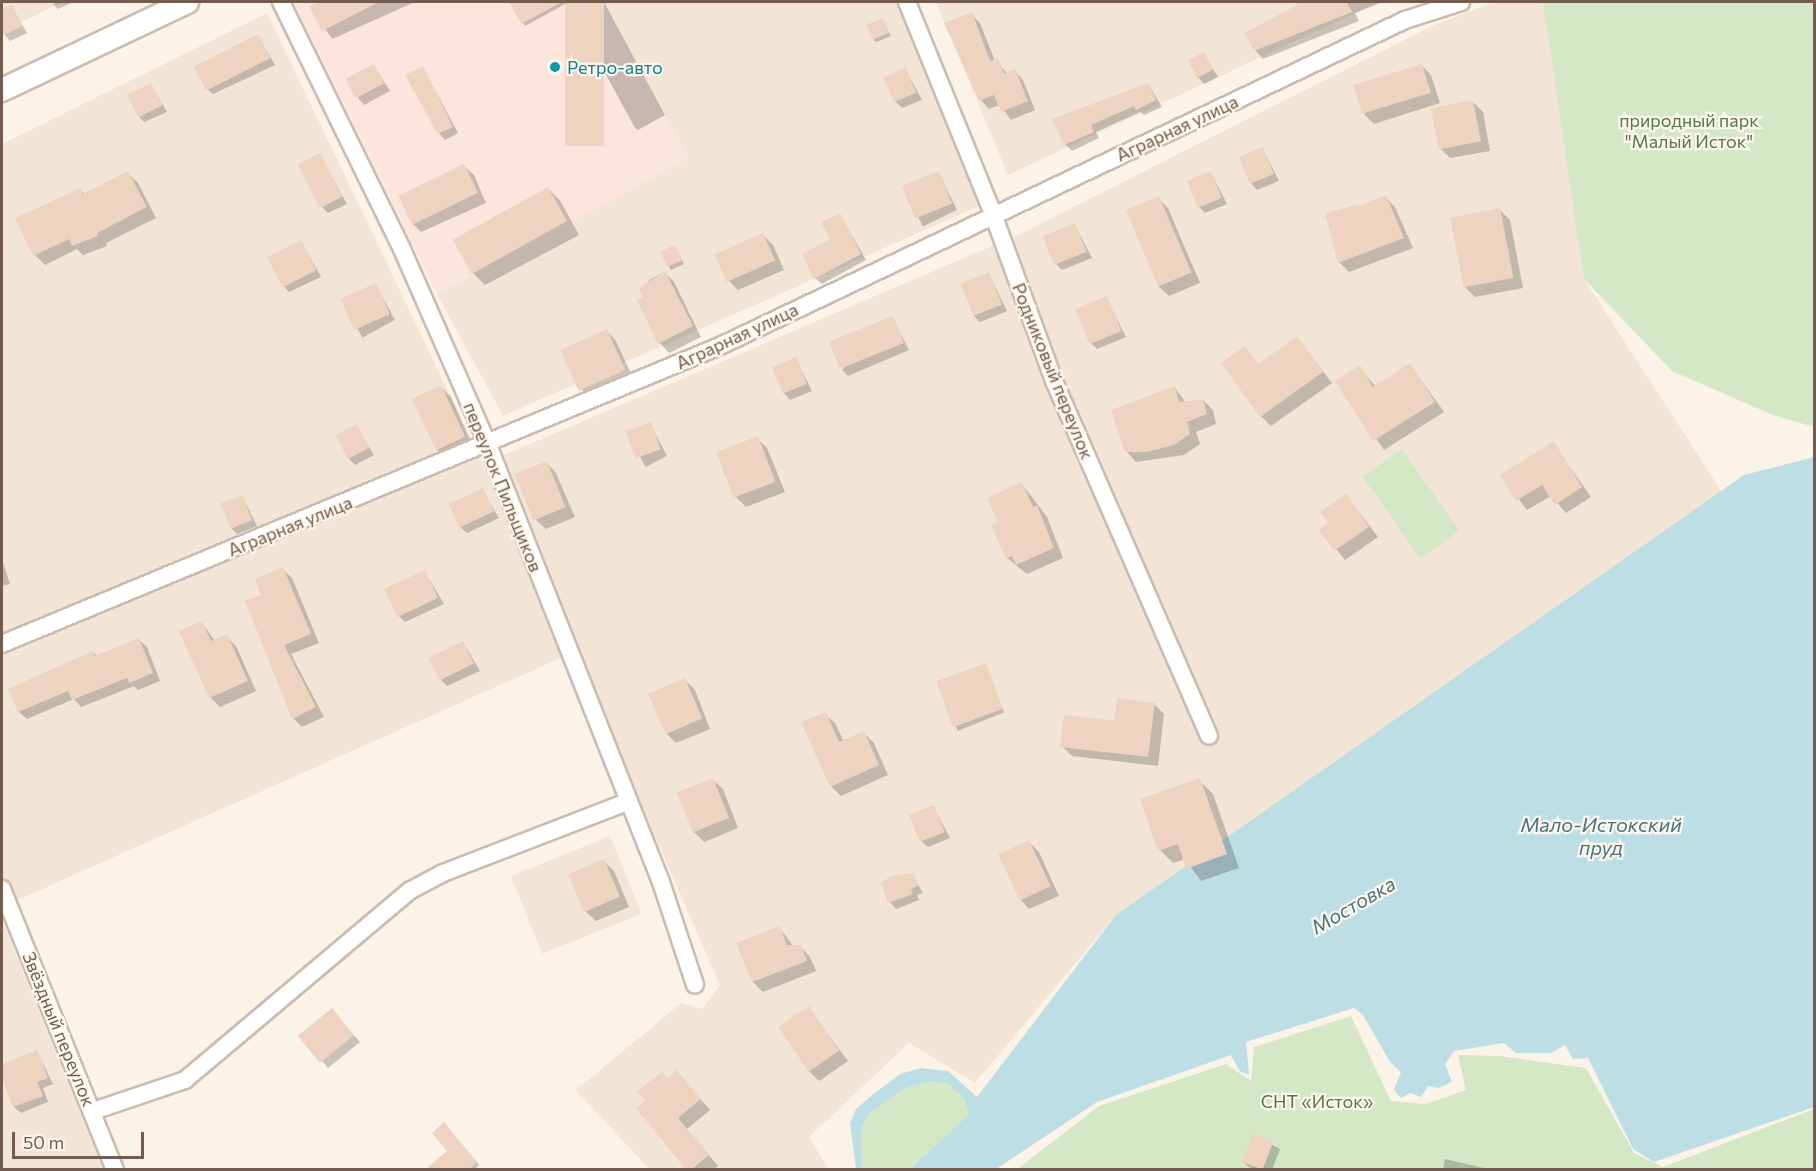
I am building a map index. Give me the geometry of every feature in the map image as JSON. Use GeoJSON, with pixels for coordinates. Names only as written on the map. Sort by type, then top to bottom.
{"type":"FeatureCollection","features":[{"type":"Feature","properties":{"kind":"main road"},"geometry":{"type":"LineString","coordinates":[[2,90],[186,2]]}},
{"type":"Feature","properties":{"kind":"street","name":"переулок Пильщиков"},"geometry":{"type":"LineString","coordinates":[[281,2],[402,249],[488,445],[661,882],[695,985]]}},
{"type":"Feature","properties":{"kind":"street","name":"Родниковый переулок"},"geometry":{"type":"LineString","coordinates":[[907,2],[993,214],[1054,381],[1209,736]]}},
{"type":"Feature","properties":{"kind":"street","name":"Аграрная улица"},"geometry":{"type":"LineString","coordinates":[[2,644],[488,445],[720,346],[993,214],[1405,20],[1461,2]]}},
{"type":"Feature","properties":{"kind":"street"},"geometry":{"type":"LineString","coordinates":[[93,1112],[185,1080],[411,890],[443,873],[627,801]]}},
{"type":"Feature","properties":{"kind":"street","name":"Звёздный переулок"},"geometry":{"type":"LineString","coordinates":[[2,889],[115,1170]]}},
{"type":"Feature","properties":{"kind":"shaded area"},"geometry":{"type":"Polygon","coordinates":[[[2,2],[63,2],[2,31],[2,2]]]}},
{"type":"Feature","properties":{"kind":"shaded area"},"geometry":{"type":"Polygon","coordinates":[[[294,2],[604,2],[688,158],[437,294],[294,2]]]}},
{"type":"Feature","properties":{"kind":"shaded area"},"geometry":{"type":"Polygon","coordinates":[[[604,2],[902,2],[984,204],[503,416],[437,294],[688,158],[604,2]]]}},
{"type":"Feature","properties":{"kind":"shaded area"},"geometry":{"type":"Polygon","coordinates":[[[936,2],[1379,2],[1008,175],[936,2]]]}},
{"type":"Feature","properties":{"kind":"shaded area"},"geometry":{"type":"Polygon","coordinates":[[[1494,2],[1576,2],[1584,279],[1722,492],[1116,915],[975,1083],[909,1043],[809,1137],[829,1169],[649,1169],[576,1090],[681,1003],[703,1009],[720,985],[574,652],[2,907],[2,144],[267,13],[483,464],[1018,235],[1434,25],[1494,2]]]}},
{"type":"Feature","properties":{"kind":"shaded area"},"geometry":{"type":"Polygon","coordinates":[[[610,836],[641,914],[542,954],[511,876],[610,836]]]}},
{"type":"Feature","properties":{"kind":"shaded area"},"geometry":{"type":"Polygon","coordinates":[[[2,920],[103,1169],[2,1169],[2,920]]]}},
{"type":"Feature","properties":{"kind":"green space","name":"природный парк \"Малый Исток\""},"geometry":{"type":"Polygon","coordinates":[[[1543,2],[1814,2],[1814,427],[1773,415],[1672,371],[1584,279],[1543,2]]]}},
{"type":"Feature","properties":{"kind":"green space"},"geometry":{"type":"Polygon","coordinates":[[[1402,449],[1459,531],[1420,558],[1363,477],[1402,449]]]}},
{"type":"Feature","properties":{"kind":"green space","name":"СНТ «Исток»"},"geometry":{"type":"Polygon","coordinates":[[[1351,1016],[1391,1101],[1426,1104],[1466,1090],[1458,1055],[1499,1056],[1586,1068],[1634,1153],[1663,1167],[1814,1109],[1814,1169],[1016,1170],[1099,1106],[1226,1064],[1251,1081],[1254,1047],[1351,1016]]]}},
{"type":"Feature","properties":{"kind":"green space"},"geometry":{"type":"Polygon","coordinates":[[[926,1082],[946,1083],[964,1098],[969,1114],[910,1169],[863,1169],[861,1130],[868,1115],[903,1089],[926,1082]]]}},
{"type":"Feature","properties":{"kind":"water","name":"Мало-Истокский пруд"},"geometry":{"type":"Polygon","coordinates":[[[1814,457],[1814,1107],[1654,1162],[1633,1149],[1588,1058],[1573,1059],[1565,1045],[1551,1053],[1516,1053],[1504,1043],[1454,1051],[1445,1064],[1452,1082],[1438,1088],[1428,1086],[1421,1097],[1410,1093],[1401,1098],[1394,1090],[1401,1072],[1390,1062],[1363,1015],[1354,1008],[1246,1042],[1249,1074],[1240,1072],[1231,1055],[1097,1102],[996,1169],[910,1169],[969,1114],[964,1098],[946,1083],[926,1082],[903,1089],[868,1115],[861,1130],[863,1169],[856,1169],[850,1123],[856,1109],[900,1074],[921,1068],[948,1071],[977,1097],[1116,915],[1744,475],[1814,457]]]}},
{"type":"Feature","properties":{"kind":"building"},"geometry":{"type":"Polygon","coordinates":[[[319,2],[379,2],[322,31],[309,6],[319,2]]]}},
{"type":"Feature","properties":{"kind":"building"},"geometry":{"type":"Polygon","coordinates":[[[509,2],[562,2],[521,24],[509,2]]]}},
{"type":"Feature","properties":{"kind":"building"},"geometry":{"type":"Polygon","coordinates":[[[565,2],[604,2],[604,146],[565,146],[565,2]]]}},
{"type":"Feature","properties":{"kind":"building"},"geometry":{"type":"Polygon","coordinates":[[[1295,2],[1347,2],[1352,12],[1254,51],[1245,33],[1297,5],[1295,2]]]}},
{"type":"Feature","properties":{"kind":"building"},"geometry":{"type":"Polygon","coordinates":[[[12,4],[22,26],[2,36],[2,9],[12,4]]]}},
{"type":"Feature","properties":{"kind":"building"},"geometry":{"type":"Polygon","coordinates":[[[972,12],[990,61],[998,58],[1004,74],[1015,69],[1028,101],[1001,112],[994,95],[979,101],[944,23],[972,12]]]}},
{"type":"Feature","properties":{"kind":"building"},"geometry":{"type":"Polygon","coordinates":[[[883,18],[889,33],[872,40],[866,25],[883,18]]]}},
{"type":"Feature","properties":{"kind":"building"},"geometry":{"type":"Polygon","coordinates":[[[258,34],[270,58],[206,91],[194,67],[258,34]]]}},
{"type":"Feature","properties":{"kind":"building"},"geometry":{"type":"Polygon","coordinates":[[[1204,52],[1213,70],[1197,78],[1188,60],[1204,52]]]}},
{"type":"Feature","properties":{"kind":"building"},"geometry":{"type":"Polygon","coordinates":[[[374,64],[384,84],[355,98],[345,79],[374,64]]]}},
{"type":"Feature","properties":{"kind":"building"},"geometry":{"type":"Polygon","coordinates":[[[1422,64],[1431,93],[1362,114],[1353,85],[1422,64]]]}},
{"type":"Feature","properties":{"kind":"building"},"geometry":{"type":"Polygon","coordinates":[[[423,66],[453,127],[438,134],[405,75],[423,66]]]}},
{"type":"Feature","properties":{"kind":"building"},"geometry":{"type":"Polygon","coordinates":[[[906,68],[916,93],[894,102],[884,77],[906,68]]]}},
{"type":"Feature","properties":{"kind":"building"},"geometry":{"type":"Polygon","coordinates":[[[151,83],[162,105],[138,118],[127,95],[151,83]]]}},
{"type":"Feature","properties":{"kind":"building"},"geometry":{"type":"Polygon","coordinates":[[[1148,83],[1156,100],[1136,110],[1134,106],[1091,125],[1094,132],[1064,145],[1052,119],[1148,83]]]}},
{"type":"Feature","properties":{"kind":"building"},"geometry":{"type":"Polygon","coordinates":[[[1473,100],[1481,141],[1439,149],[1431,108],[1473,100]]]}},
{"type":"Feature","properties":{"kind":"building"},"geometry":{"type":"Polygon","coordinates":[[[1263,147],[1274,174],[1250,184],[1239,157],[1263,147]]]}},
{"type":"Feature","properties":{"kind":"building"},"geometry":{"type":"Polygon","coordinates":[[[320,153],[342,197],[320,208],[298,164],[320,153]]]}},
{"type":"Feature","properties":{"kind":"building"},"geometry":{"type":"Polygon","coordinates":[[[464,164],[478,193],[412,225],[398,196],[464,164]]]}},
{"type":"Feature","properties":{"kind":"building"},"geometry":{"type":"Polygon","coordinates":[[[128,171],[147,207],[97,233],[98,236],[72,246],[69,239],[33,256],[15,218],[81,188],[83,194],[128,171]]]}},
{"type":"Feature","properties":{"kind":"building"},"geometry":{"type":"Polygon","coordinates":[[[939,171],[952,203],[915,218],[902,186],[939,171]]]}},
{"type":"Feature","properties":{"kind":"building"},"geometry":{"type":"Polygon","coordinates":[[[1211,171],[1222,198],[1198,208],[1187,181],[1211,171]]]}},
{"type":"Feature","properties":{"kind":"building"},"geometry":{"type":"Polygon","coordinates":[[[548,187],[567,221],[472,274],[453,240],[548,187]]]}},
{"type":"Feature","properties":{"kind":"building"},"geometry":{"type":"Polygon","coordinates":[[[1386,195],[1404,238],[1338,263],[1325,213],[1356,205],[1358,207],[1386,195]]]}},
{"type":"Feature","properties":{"kind":"building"},"geometry":{"type":"Polygon","coordinates":[[[1159,196],[1191,272],[1158,286],[1126,210],[1159,196]]]}},
{"type":"Feature","properties":{"kind":"building"},"geometry":{"type":"Polygon","coordinates":[[[1500,208],[1514,278],[1463,287],[1450,218],[1500,208]]]}},
{"type":"Feature","properties":{"kind":"building"},"geometry":{"type":"Polygon","coordinates":[[[840,213],[861,254],[814,279],[802,254],[830,239],[821,222],[840,213]]]}},
{"type":"Feature","properties":{"kind":"building"},"geometry":{"type":"Polygon","coordinates":[[[1075,223],[1087,252],[1054,265],[1043,236],[1075,223]]]}},
{"type":"Feature","properties":{"kind":"building"},"geometry":{"type":"Polygon","coordinates":[[[763,233],[775,260],[727,282],[715,255],[763,233]]]}},
{"type":"Feature","properties":{"kind":"building"},"geometry":{"type":"Polygon","coordinates":[[[301,240],[316,270],[283,288],[267,257],[301,240]]]}},
{"type":"Feature","properties":{"kind":"building"},"geometry":{"type":"Polygon","coordinates":[[[675,245],[682,261],[667,267],[660,252],[675,245]]]}},
{"type":"Feature","properties":{"kind":"building"},"geometry":{"type":"Polygon","coordinates":[[[665,271],[693,326],[658,344],[637,300],[643,297],[639,288],[665,271]]]}},
{"type":"Feature","properties":{"kind":"building"},"geometry":{"type":"Polygon","coordinates":[[[989,272],[1002,304],[973,316],[960,284],[989,272]]]}},
{"type":"Feature","properties":{"kind":"building"},"geometry":{"type":"Polygon","coordinates":[[[376,283],[390,314],[354,330],[340,299],[376,283]]]}},
{"type":"Feature","properties":{"kind":"building"},"geometry":{"type":"Polygon","coordinates":[[[1107,296],[1121,331],[1090,344],[1075,309],[1107,296]]]}},
{"type":"Feature","properties":{"kind":"building"},"geometry":{"type":"Polygon","coordinates":[[[893,316],[904,343],[840,369],[829,342],[893,316]]]}},
{"type":"Feature","properties":{"kind":"building"},"geometry":{"type":"Polygon","coordinates":[[[607,329],[625,370],[579,391],[560,350],[607,329]]]}},
{"type":"Feature","properties":{"kind":"building"},"geometry":{"type":"Polygon","coordinates":[[[1297,336],[1323,372],[1260,417],[1221,363],[1245,346],[1258,364],[1297,336]]]}},
{"type":"Feature","properties":{"kind":"building"},"geometry":{"type":"Polygon","coordinates":[[[796,357],[807,384],[783,394],[772,367],[796,357]]]}},
{"type":"Feature","properties":{"kind":"building"},"geometry":{"type":"Polygon","coordinates":[[[1410,363],[1435,402],[1373,441],[1335,381],[1360,365],[1373,387],[1410,363]]]}},
{"type":"Feature","properties":{"kind":"building"},"geometry":{"type":"Polygon","coordinates":[[[441,385],[465,437],[436,450],[412,399],[441,385]]]}},
{"type":"Feature","properties":{"kind":"building"},"geometry":{"type":"Polygon","coordinates":[[[1175,386],[1179,402],[1203,399],[1207,414],[1187,422],[1190,434],[1174,445],[1147,452],[1125,452],[1111,410],[1175,386]]]}},
{"type":"Feature","properties":{"kind":"building"},"geometry":{"type":"Polygon","coordinates":[[[651,422],[661,449],[636,458],[626,431],[651,422]]]}},
{"type":"Feature","properties":{"kind":"building"},"geometry":{"type":"Polygon","coordinates":[[[357,424],[369,448],[348,459],[336,435],[357,424]]]}},
{"type":"Feature","properties":{"kind":"building"},"geometry":{"type":"Polygon","coordinates":[[[758,436],[776,482],[734,498],[716,452],[758,436]]]}},
{"type":"Feature","properties":{"kind":"building"},"geometry":{"type":"Polygon","coordinates":[[[1554,441],[1582,487],[1555,505],[1542,485],[1516,501],[1500,475],[1554,441]]]}},
{"type":"Feature","properties":{"kind":"building"},"geometry":{"type":"Polygon","coordinates":[[[547,461],[566,507],[533,520],[515,474],[547,461]]]}},
{"type":"Feature","properties":{"kind":"building"},"geometry":{"type":"Polygon","coordinates":[[[1022,482],[1033,507],[1037,505],[1054,548],[1016,565],[1012,556],[1006,559],[991,525],[998,522],[987,498],[1022,482]]]}},
{"type":"Feature","properties":{"kind":"building"},"geometry":{"type":"Polygon","coordinates":[[[483,488],[494,512],[460,528],[449,504],[483,488]]]}},
{"type":"Feature","properties":{"kind":"building"},"geometry":{"type":"Polygon","coordinates":[[[1346,493],[1369,527],[1334,551],[1319,530],[1328,523],[1320,512],[1346,493]]]}},
{"type":"Feature","properties":{"kind":"building"},"geometry":{"type":"Polygon","coordinates":[[[242,495],[252,520],[231,529],[221,504],[242,495]]]}},
{"type":"Feature","properties":{"kind":"building"},"geometry":{"type":"Polygon","coordinates":[[[283,567],[311,634],[284,645],[316,707],[292,719],[245,601],[261,595],[255,579],[283,567]]]}},
{"type":"Feature","properties":{"kind":"building"},"geometry":{"type":"Polygon","coordinates":[[[425,570],[438,598],[397,617],[384,589],[425,570]]]}},
{"type":"Feature","properties":{"kind":"building"},"geometry":{"type":"Polygon","coordinates":[[[202,621],[211,641],[227,634],[248,681],[209,698],[179,631],[202,621]]]}},
{"type":"Feature","properties":{"kind":"building"},"geometry":{"type":"Polygon","coordinates":[[[139,638],[153,673],[129,683],[127,678],[72,700],[68,691],[18,712],[8,689],[93,651],[95,656],[139,638]]]}},
{"type":"Feature","properties":{"kind":"building"},"geometry":{"type":"Polygon","coordinates":[[[463,641],[474,663],[440,680],[429,658],[463,641]]]}},
{"type":"Feature","properties":{"kind":"building"},"geometry":{"type":"Polygon","coordinates":[[[986,663],[1003,709],[953,727],[936,681],[986,663]]]}},
{"type":"Feature","properties":{"kind":"building"},"geometry":{"type":"Polygon","coordinates":[[[685,678],[702,719],[665,734],[648,694],[685,678]]]}},
{"type":"Feature","properties":{"kind":"building"},"geometry":{"type":"Polygon","coordinates":[[[1117,698],[1155,703],[1148,757],[1060,747],[1064,715],[1114,721],[1117,698]]]}},
{"type":"Feature","properties":{"kind":"building"},"geometry":{"type":"Polygon","coordinates":[[[826,712],[839,742],[864,731],[879,765],[830,787],[801,722],[826,712]]]}},
{"type":"Feature","properties":{"kind":"building"},"geometry":{"type":"Polygon","coordinates":[[[713,778],[729,818],[693,832],[677,793],[713,778]]]}},
{"type":"Feature","properties":{"kind":"building"},"geometry":{"type":"Polygon","coordinates":[[[1200,778],[1227,854],[1186,869],[1178,844],[1158,851],[1140,799],[1200,778]]]}},
{"type":"Feature","properties":{"kind":"building"},"geometry":{"type":"Polygon","coordinates":[[[934,805],[945,832],[920,842],[909,815],[934,805]]]}},
{"type":"Feature","properties":{"kind":"building"},"geometry":{"type":"Polygon","coordinates":[[[1029,840],[1051,886],[1020,901],[998,854],[1029,840]]]}},
{"type":"Feature","properties":{"kind":"building"},"geometry":{"type":"Polygon","coordinates":[[[604,859],[620,897],[584,912],[568,874],[604,859]]]}},
{"type":"Feature","properties":{"kind":"building"},"geometry":{"type":"Polygon","coordinates":[[[913,873],[918,886],[911,889],[913,894],[888,903],[881,883],[891,876],[913,873]]]}},
{"type":"Feature","properties":{"kind":"building"},"geometry":{"type":"Polygon","coordinates":[[[780,926],[787,945],[801,945],[807,961],[752,982],[736,943],[780,926]]]}},
{"type":"Feature","properties":{"kind":"building"},"geometry":{"type":"Polygon","coordinates":[[[809,1006],[839,1051],[809,1071],[778,1027],[809,1006]]]}},
{"type":"Feature","properties":{"kind":"building"},"geometry":{"type":"Polygon","coordinates":[[[332,1008],[354,1035],[320,1063],[298,1036],[332,1008]]]}},
{"type":"Feature","properties":{"kind":"building"},"geometry":{"type":"Polygon","coordinates":[[[37,1050],[48,1078],[37,1082],[43,1096],[13,1107],[2,1078],[2,1064],[37,1050]]]}},
{"type":"Feature","properties":{"kind":"building"},"geometry":{"type":"Polygon","coordinates":[[[677,1070],[701,1099],[678,1118],[709,1155],[691,1170],[686,1170],[636,1108],[645,1101],[637,1091],[662,1072],[667,1078],[677,1070]]]}},
{"type":"Feature","properties":{"kind":"building"},"geometry":{"type":"Polygon","coordinates":[[[444,1122],[477,1162],[469,1170],[425,1170],[447,1151],[432,1133],[444,1122]]]}},
{"type":"Feature","properties":{"kind":"building"},"geometry":{"type":"Polygon","coordinates":[[[1253,1133],[1274,1141],[1262,1170],[1242,1162],[1253,1133]]]}},
{"type":"Feature","properties":{"kind":"place","name":"Ретро-авто"},"geometry":{"type":"Point","coordinates":[555,67]}},
{"type":"Feature","properties":{"kind":"water label","name":"Мостовка"},"geometry":{"type":"Point","coordinates":[1353,905]}}]}
